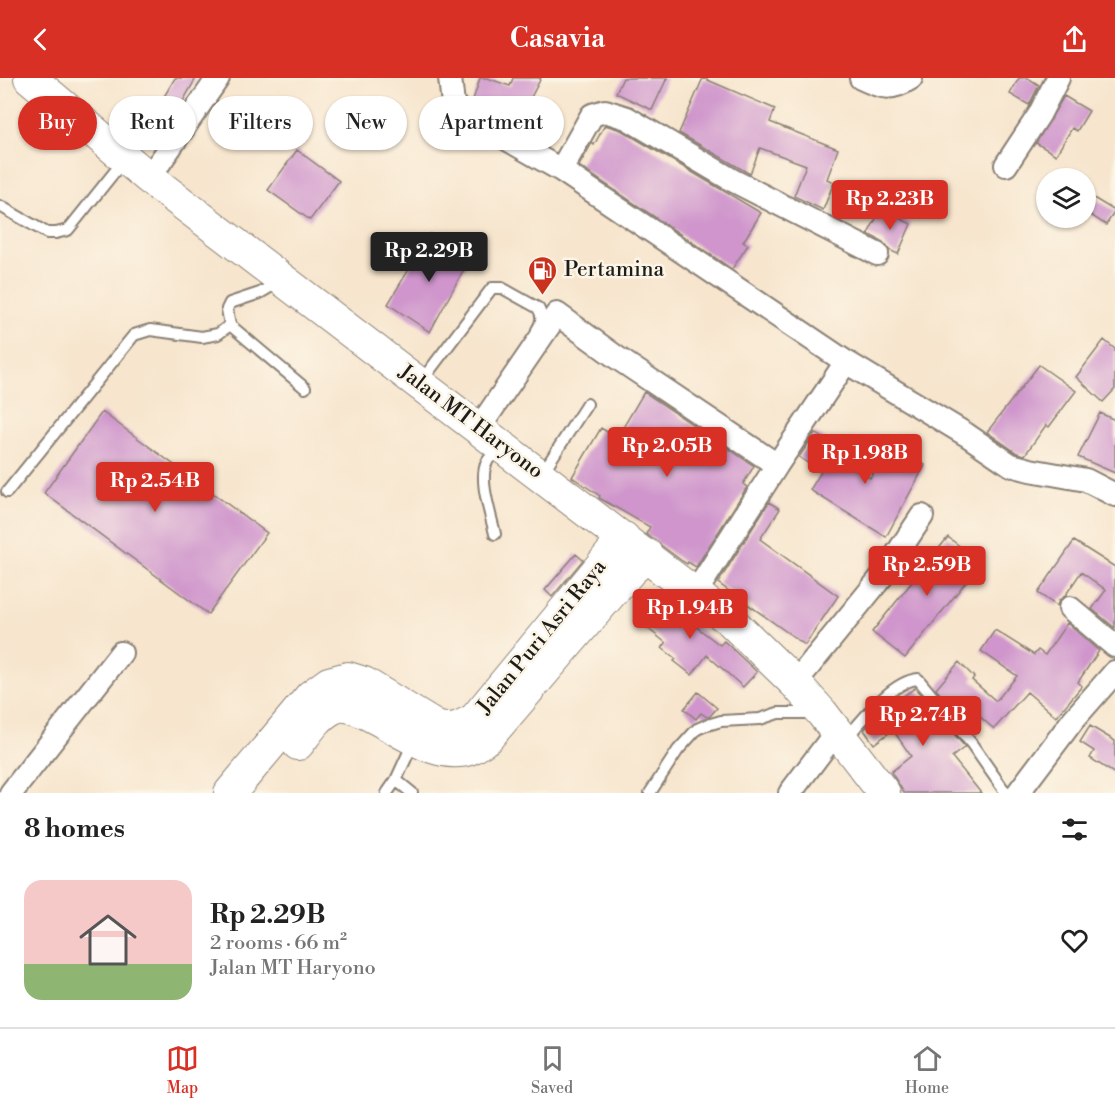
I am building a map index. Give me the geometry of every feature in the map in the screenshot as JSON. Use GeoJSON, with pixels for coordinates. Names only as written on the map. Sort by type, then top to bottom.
{"type":"FeatureCollection","features":[{"type":"Feature","properties":{"kind":"main road","name":"Jalan MT Haryono"},"geometry":{"type":"LineString","coordinates":[[30,78],[149,178],[696,592],[731,621],[795,683],[884,793]]}},
{"type":"Feature","properties":{"kind":"main road","name":"Jalan Puri Asri Raya"},"geometry":{"type":"LineString","coordinates":[[257,793],[272,759],[311,696],[329,683],[348,678],[364,683],[436,727],[447,730],[460,728],[475,719],[590,599],[636,547]]}},
{"type":"Feature","properties":{"kind":"main road","name":"Jalan Puri Asri Raya"},"geometry":{"type":"LineString","coordinates":[[230,793],[335,706],[352,706],[434,749],[452,753],[470,749],[488,737],[590,599]]}},
{"type":"Feature","properties":{"kind":"street"},"geometry":{"type":"LineString","coordinates":[[149,178],[218,78]]}},
{"type":"Feature","properties":{"kind":"street"},"geometry":{"type":"LineString","coordinates":[[450,78],[453,104],[463,114],[561,170],[846,362],[967,435],[1011,465],[1086,480],[1115,495]]}},
{"type":"Feature","properties":{"kind":"street"},"geometry":{"type":"LineString","coordinates":[[861,78],[876,85],[891,88],[910,78]]}},
{"type":"Feature","properties":{"kind":"street"},"geometry":{"type":"LineString","coordinates":[[1006,165],[1039,115],[1058,78]]}},
{"type":"Feature","properties":{"kind":"street"},"geometry":{"type":"LineString","coordinates":[[561,170],[592,115],[605,111],[627,118],[732,180],[877,254]]}},
{"type":"Feature","properties":{"kind":"street"},"geometry":{"type":"LineString","coordinates":[[476,426],[557,314],[616,357],[777,465]]}},
{"type":"Feature","properties":{"kind":"street"},"geometry":{"type":"LineString","coordinates":[[696,592],[846,362]]}},
{"type":"Feature","properties":{"kind":"street"},"geometry":{"type":"LineString","coordinates":[[795,683],[883,575],[922,516]]}},
{"type":"Feature","properties":{"kind":"street"},"geometry":{"type":"LineString","coordinates":[[1070,608],[1115,646]]}},
{"type":"Feature","properties":{"kind":"street"},"geometry":{"type":"LineString","coordinates":[[11,793],[121,653]]}},
{"type":"Feature","properties":{"kind":"street"},"geometry":{"type":"LineString","coordinates":[[1018,793],[1073,720],[1115,672]]}},
{"type":"Feature","properties":{"kind":"street"},"geometry":{"type":"LineString","coordinates":[[790,793],[834,729]]}},
{"type":"Feature","properties":{"kind":"lane"},"geometry":{"type":"LineString","coordinates":[[0,206],[47,233],[68,230],[125,158]]}},
{"type":"Feature","properties":{"kind":"lane"},"geometry":{"type":"LineString","coordinates":[[283,279],[260,293],[230,303],[227,309],[230,325],[305,388]]}},
{"type":"Feature","properties":{"kind":"lane"},"geometry":{"type":"LineString","coordinates":[[420,383],[492,288],[502,288],[538,308],[541,323],[476,426]]}},
{"type":"Feature","properties":{"kind":"lane"},"geometry":{"type":"LineString","coordinates":[[7,492],[134,335],[150,330],[202,337],[218,334],[230,325]]}},
{"type":"Feature","properties":{"kind":"lane"},"geometry":{"type":"LineString","coordinates":[[541,475],[587,404]]}},
{"type":"Feature","properties":{"kind":"lane"},"geometry":{"type":"LineString","coordinates":[[495,534],[485,489],[484,472],[488,459],[504,447]]}},
{"type":"Feature","properties":{"kind":"lane"},"geometry":{"type":"LineString","coordinates":[[650,793],[678,750],[697,729],[721,721],[760,719],[778,714],[834,729],[910,679],[918,679],[971,743],[1006,793]]}},
{"type":"Feature","properties":{"kind":"lane"},"geometry":{"type":"LineString","coordinates":[[387,793],[396,780],[415,739]]}},
{"type":"Feature","properties":{"kind":"lane"},"geometry":{"type":"LineString","coordinates":[[396,780],[412,793]]}},
{"type":"Feature","properties":{"kind":"building"},"geometry":{"type":"Polygon","coordinates":[[[175,78],[196,78],[186,96],[164,96],[175,78]]]}},
{"type":"Feature","properties":{"kind":"building"},"geometry":{"type":"Polygon","coordinates":[[[480,78],[487,78],[510,86],[513,78],[541,78],[532,96],[474,96],[480,78]]]}},
{"type":"Feature","properties":{"kind":"building"},"geometry":{"type":"Polygon","coordinates":[[[623,78],[667,78],[652,110],[616,93],[623,78]]]}},
{"type":"Feature","properties":{"kind":"building"},"geometry":{"type":"Polygon","coordinates":[[[703,78],[775,109],[770,122],[838,149],[827,179],[834,182],[823,210],[794,196],[806,165],[760,148],[750,174],[679,133],[703,78]]]}},
{"type":"Feature","properties":{"kind":"building"},"geometry":{"type":"Polygon","coordinates":[[[1019,78],[1028,78],[1039,85],[1029,105],[1010,94],[1019,78]]]}},
{"type":"Feature","properties":{"kind":"building"},"geometry":{"type":"Polygon","coordinates":[[[1064,96],[1089,111],[1077,131],[1072,128],[1056,155],[1036,143],[1064,96]]]}},
{"type":"Feature","properties":{"kind":"building"},"geometry":{"type":"Polygon","coordinates":[[[605,125],[621,130],[761,213],[743,242],[748,245],[732,269],[579,166],[605,125]]]}},
{"type":"Feature","properties":{"kind":"building"},"geometry":{"type":"Polygon","coordinates":[[[297,150],[339,181],[310,220],[268,190],[297,150]]]}},
{"type":"Feature","properties":{"kind":"building"},"geometry":{"type":"Polygon","coordinates":[[[1096,199],[1115,211],[1106,225],[1096,218],[1096,199]]]}},
{"type":"Feature","properties":{"kind":"building"},"geometry":{"type":"Polygon","coordinates":[[[881,209],[911,224],[898,254],[868,234],[881,209]]]}},
{"type":"Feature","properties":{"kind":"building"},"geometry":{"type":"Polygon","coordinates":[[[430,234],[470,258],[430,332],[388,304],[430,234]]]}},
{"type":"Feature","properties":{"kind":"building"},"geometry":{"type":"Polygon","coordinates":[[[1104,340],[1115,349],[1115,389],[1103,402],[1076,377],[1104,340]]]}},
{"type":"Feature","properties":{"kind":"building"},"geometry":{"type":"Polygon","coordinates":[[[1039,365],[1076,391],[1049,427],[1046,425],[1025,455],[1017,453],[987,432],[1039,365]]]}},
{"type":"Feature","properties":{"kind":"building"},"geometry":{"type":"Polygon","coordinates":[[[644,392],[754,466],[743,484],[747,487],[696,567],[682,561],[646,534],[650,527],[599,498],[600,496],[572,477],[601,428],[617,438],[644,392]]]}},
{"type":"Feature","properties":{"kind":"building"},"geometry":{"type":"Polygon","coordinates":[[[102,412],[267,533],[208,614],[44,493],[102,412]]]}},
{"type":"Feature","properties":{"kind":"building"},"geometry":{"type":"Polygon","coordinates":[[[1100,413],[1115,420],[1115,473],[1078,457],[1100,413]]]}},
{"type":"Feature","properties":{"kind":"building"},"geometry":{"type":"Polygon","coordinates":[[[815,433],[826,440],[820,449],[870,478],[890,444],[925,465],[886,537],[810,490],[821,472],[799,457],[815,433]]]}},
{"type":"Feature","properties":{"kind":"building"},"geometry":{"type":"Polygon","coordinates":[[[769,502],[780,509],[760,539],[838,596],[805,645],[718,583],[769,502]]]}},
{"type":"Feature","properties":{"kind":"building"},"geometry":{"type":"Polygon","coordinates":[[[948,537],[981,563],[905,658],[872,632],[948,537]]]}},
{"type":"Feature","properties":{"kind":"building"},"geometry":{"type":"Polygon","coordinates":[[[1074,541],[1115,567],[1115,628],[1092,609],[1106,590],[1081,572],[1065,596],[1059,600],[1057,606],[1038,593],[1074,541]]]}},
{"type":"Feature","properties":{"kind":"building"},"geometry":{"type":"Polygon","coordinates":[[[576,554],[583,560],[552,597],[545,590],[576,554]]]}},
{"type":"Feature","properties":{"kind":"building"},"geometry":{"type":"Polygon","coordinates":[[[660,589],[686,610],[682,616],[720,645],[724,641],[757,672],[743,687],[707,655],[692,675],[662,648],[666,643],[636,619],[660,589]]]}},
{"type":"Feature","properties":{"kind":"building"},"geometry":{"type":"Polygon","coordinates":[[[1067,623],[1099,651],[1078,682],[1082,686],[1056,717],[1027,692],[994,729],[978,715],[967,727],[936,689],[959,662],[974,677],[972,680],[996,701],[1017,676],[981,651],[995,630],[1034,655],[1038,650],[1045,655],[1067,623]]]}},
{"type":"Feature","properties":{"kind":"building"},"geometry":{"type":"Polygon","coordinates":[[[915,688],[965,747],[952,757],[981,793],[904,793],[891,772],[911,756],[893,730],[874,744],[864,730],[874,717],[915,688]]]}},
{"type":"Feature","properties":{"kind":"building"},"geometry":{"type":"Polygon","coordinates":[[[698,692],[717,708],[710,716],[707,717],[701,713],[696,719],[684,709],[698,692]]]}},
{"type":"Feature","properties":{"kind":"building"},"geometry":{"type":"Polygon","coordinates":[[[1090,726],[1115,741],[1115,774],[1090,758],[1094,751],[1080,742],[1090,726]]]}},
{"type":"Feature","properties":{"kind":"place","name":"Pertamina"},"geometry":{"type":"Point","coordinates":[543,296]}}]}
